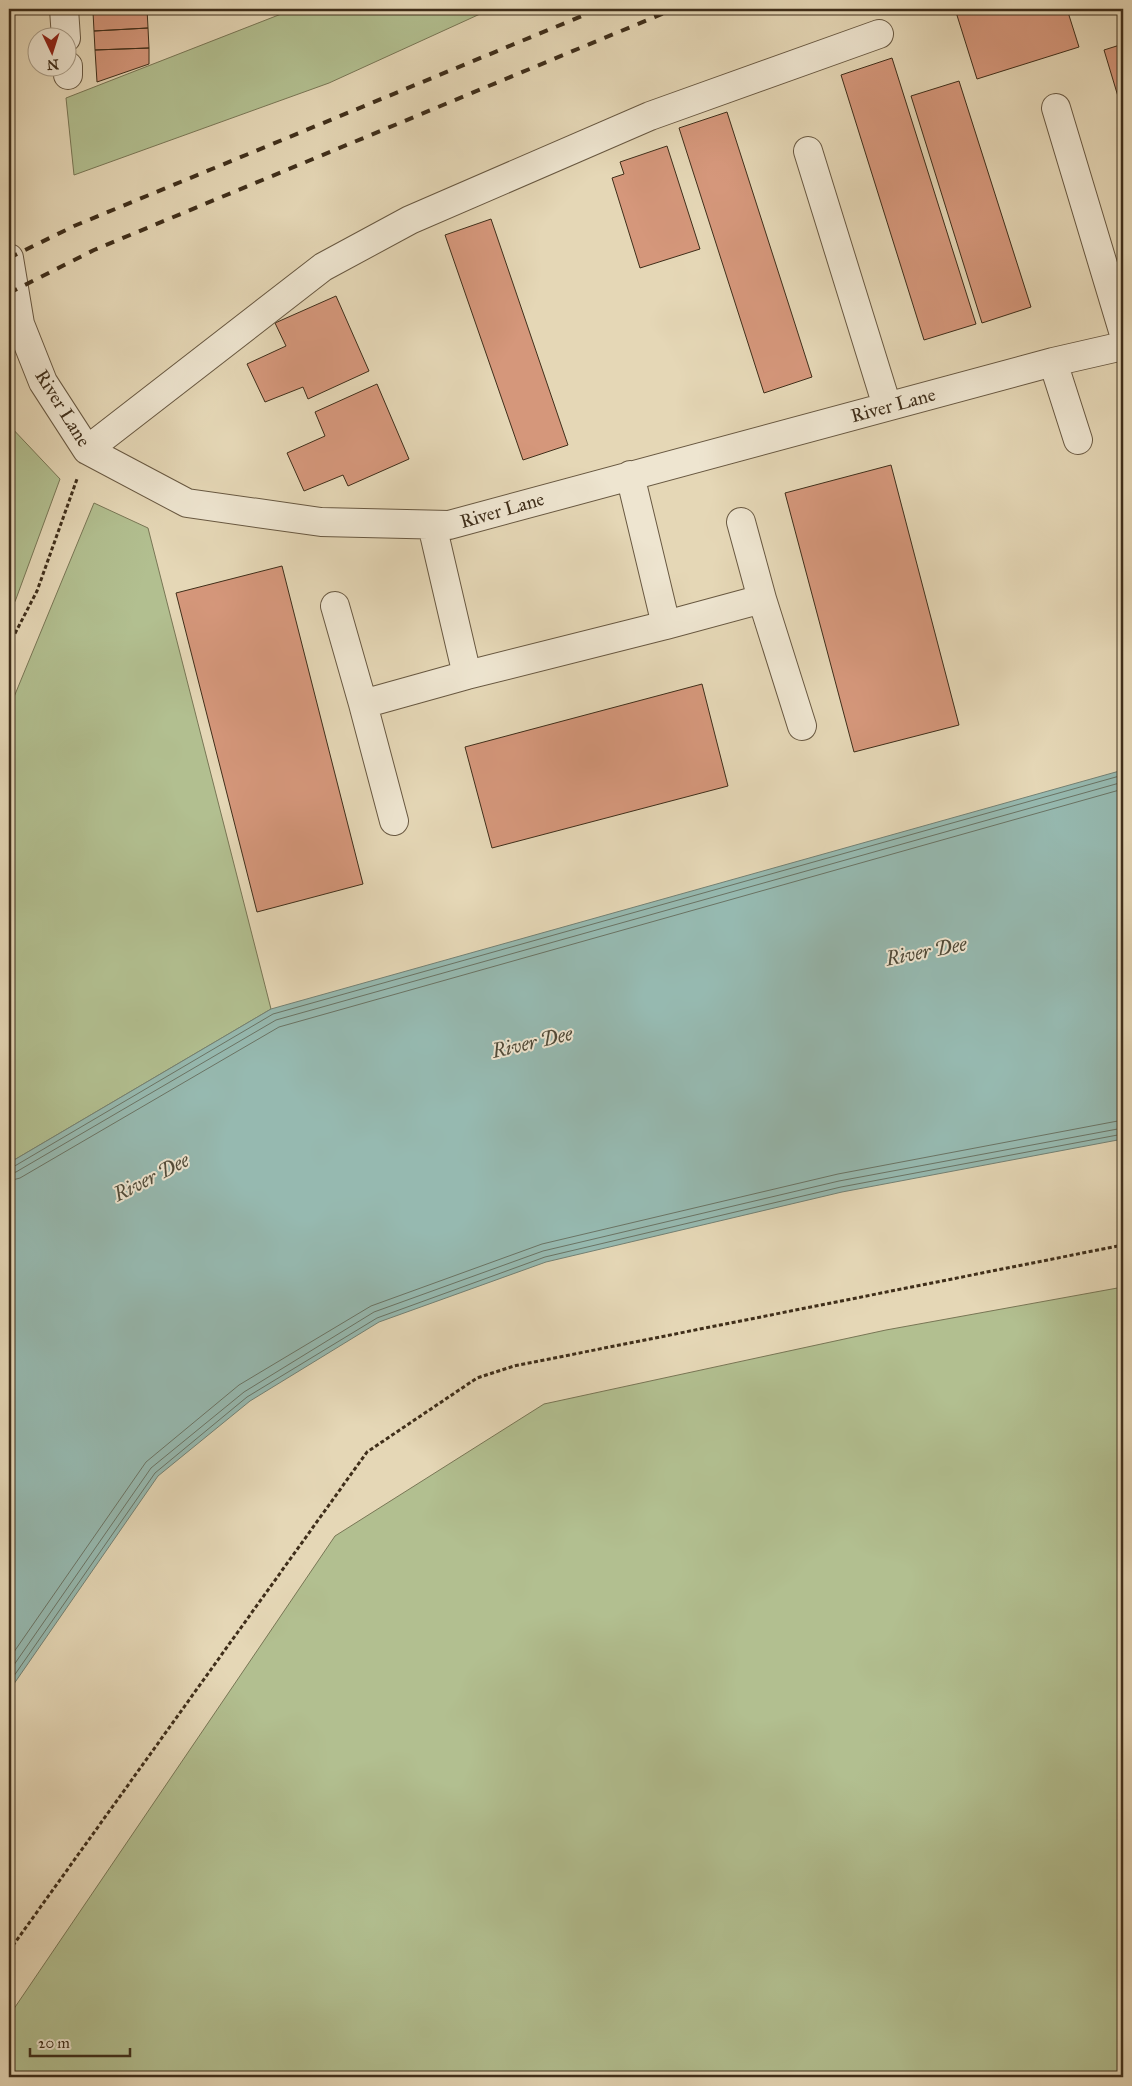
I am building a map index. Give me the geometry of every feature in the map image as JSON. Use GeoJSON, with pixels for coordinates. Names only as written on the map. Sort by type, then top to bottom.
{"type":"FeatureCollection","features":[{"type":"Feature","properties":{"kind":"street"},"geometry":{"type":"LineString","coordinates":[[64,9],[65,28]]}},
{"type":"Feature","properties":{"kind":"street"},"geometry":{"type":"LineString","coordinates":[[87,450],[323,267],[410,220],[650,116],[879,34]]}},
{"type":"Feature","properties":{"kind":"street"},"geometry":{"type":"LineString","coordinates":[[1056,108],[1123,331]]}},
{"type":"Feature","properties":{"kind":"street"},"geometry":{"type":"LineString","coordinates":[[808,151],[887,406]]}},
{"type":"Feature","properties":{"kind":"street","name":"River Lane"},"geometry":{"type":"LineString","coordinates":[[9,258],[20,324],[43,382],[87,450],[187,504],[321,522],[449,525],[887,406],[1053,362],[1123,346]]}},
{"type":"Feature","properties":{"kind":"street"},"geometry":{"type":"LineString","coordinates":[[1053,362],[1078,440]]}},
{"type":"Feature","properties":{"kind":"street"},"geometry":{"type":"LineString","coordinates":[[630,475],[666,625]]}},
{"type":"Feature","properties":{"kind":"street"},"geometry":{"type":"LineString","coordinates":[[741,522],[762,599],[802,726]]}},
{"type":"Feature","properties":{"kind":"street"},"geometry":{"type":"LineString","coordinates":[[432,525],[467,675]]}},
{"type":"Feature","properties":{"kind":"street"},"geometry":{"type":"LineString","coordinates":[[363,704],[467,675],[762,599]]}},
{"type":"Feature","properties":{"kind":"street"},"geometry":{"type":"LineString","coordinates":[[335,606],[394,821]]}},
{"type":"Feature","properties":{"kind":"path"},"geometry":{"type":"LineString","coordinates":[[9,645],[37,591],[87,450]]}},
{"type":"Feature","properties":{"kind":"path"},"geometry":{"type":"LineString","coordinates":[[9,1950],[367,1452],[477,1378],[514,1366],[1123,1245]]}},
{"type":"Feature","properties":{"kind":"green space"},"geometry":{"type":"Polygon","coordinates":[[[294,9],[491,9],[329,83],[74,175],[66,98],[294,9]]]}},
{"type":"Feature","properties":{"kind":"green space"},"geometry":{"type":"Polygon","coordinates":[[[9,425],[60,479],[9,615],[9,425]]]}},
{"type":"Feature","properties":{"kind":"green space"},"geometry":{"type":"Polygon","coordinates":[[[94,503],[148,528],[271,1009],[9,1163],[9,709],[94,503]]]}},
{"type":"Feature","properties":{"kind":"green space"},"geometry":{"type":"Polygon","coordinates":[[[1123,1287],[1123,2077],[9,2077],[9,2016],[335,1536],[544,1404],[886,1330],[1123,1287]]]}},
{"type":"Feature","properties":{"kind":"water","name":"River Dee"},"geometry":{"type":"Polygon","coordinates":[[[1123,770],[1123,1139],[842,1192],[546,1262],[379,1322],[250,1401],[158,1476],[9,1691],[9,1163],[271,1009],[1123,770]]]}},
{"type":"Feature","properties":{"kind":"building"},"geometry":{"type":"Polygon","coordinates":[[[93,9],[147,9],[93,12],[93,9]]]}},
{"type":"Feature","properties":{"kind":"building"},"geometry":{"type":"Polygon","coordinates":[[[147,9],[148,28],[94,31],[93,12],[147,9]]]}},
{"type":"Feature","properties":{"kind":"building"},"geometry":{"type":"Polygon","coordinates":[[[955,9],[1067,9],[1079,47],[977,79],[955,9]]]}},
{"type":"Feature","properties":{"kind":"building"},"geometry":{"type":"Polygon","coordinates":[[[148,28],[149,48],[95,50],[94,31],[148,28]]]}},
{"type":"Feature","properties":{"kind":"building"},"geometry":{"type":"Polygon","coordinates":[[[1123,44],[1123,113],[1104,50],[1123,44]]]}},
{"type":"Feature","properties":{"kind":"building"},"geometry":{"type":"Polygon","coordinates":[[[149,48],[149,64],[97,82],[95,50],[149,48]]]}},
{"type":"Feature","properties":{"kind":"building"},"geometry":{"type":"Polygon","coordinates":[[[892,58],[976,324],[924,340],[841,75],[892,58]]]}},
{"type":"Feature","properties":{"kind":"building"},"geometry":{"type":"Polygon","coordinates":[[[959,81],[1031,307],[982,323],[911,96],[959,81]]]}},
{"type":"Feature","properties":{"kind":"building"},"geometry":{"type":"Polygon","coordinates":[[[727,112],[812,377],[764,393],[679,128],[727,112]]]}},
{"type":"Feature","properties":{"kind":"building"},"geometry":{"type":"Polygon","coordinates":[[[667,146],[700,249],[640,268],[612,178],[624,174],[620,162],[667,146]]]}},
{"type":"Feature","properties":{"kind":"building"},"geometry":{"type":"Polygon","coordinates":[[[491,219],[568,445],[523,460],[445,235],[491,219]]]}},
{"type":"Feature","properties":{"kind":"building"},"geometry":{"type":"Polygon","coordinates":[[[336,296],[369,371],[308,399],[303,387],[265,402],[247,364],[286,346],[275,323],[336,296]]]}},
{"type":"Feature","properties":{"kind":"building"},"geometry":{"type":"Polygon","coordinates":[[[377,384],[409,459],[348,486],[343,475],[304,491],[287,453],[325,436],[315,412],[377,384]]]}},
{"type":"Feature","properties":{"kind":"building"},"geometry":{"type":"Polygon","coordinates":[[[891,465],[959,725],[854,752],[785,493],[891,465]]]}},
{"type":"Feature","properties":{"kind":"building"},"geometry":{"type":"Polygon","coordinates":[[[282,566],[363,884],[257,912],[176,593],[282,566]]]}},
{"type":"Feature","properties":{"kind":"building"},"geometry":{"type":"Polygon","coordinates":[[[702,684],[728,786],[492,848],[465,747],[702,684]]]}},
{"type":"Feature","properties":{"kind":"railway"},"geometry":{"type":"LineString","coordinates":[[9,258],[74,226],[599,9]]}},
{"type":"Feature","properties":{"kind":"railway"},"geometry":{"type":"LineString","coordinates":[[9,293],[94,250],[674,9]]}}]}
